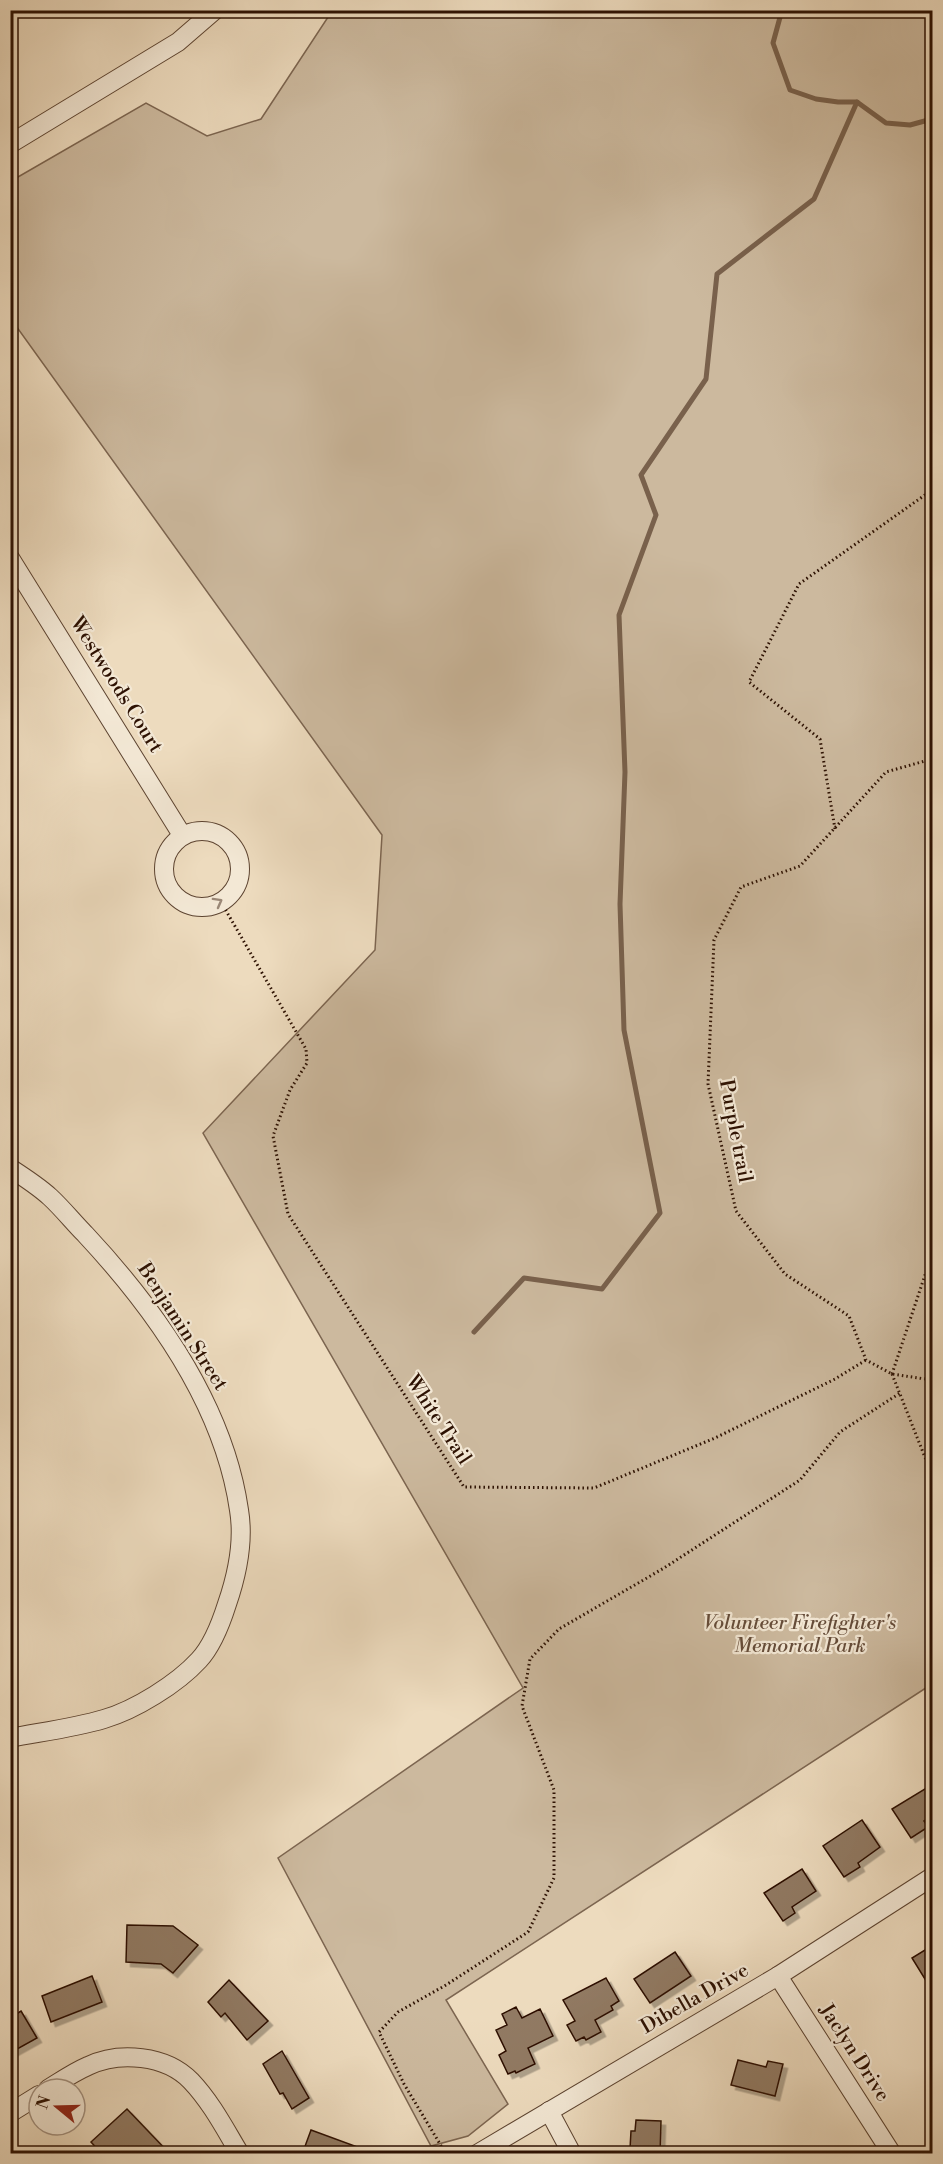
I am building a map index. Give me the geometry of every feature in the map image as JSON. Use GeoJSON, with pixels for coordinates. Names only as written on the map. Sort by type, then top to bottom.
{"type":"FeatureCollection","features":[{"type":"Feature","properties":{"kind":"street"},"geometry":{"type":"LineString","coordinates":[[10,144],[178,42],[215,10]]}},
{"type":"Feature","properties":{"kind":"street","name":"Westwoods Court"},"geometry":{"type":"LineString","coordinates":[[10,558],[182,835]]}},
{"type":"Feature","properties":{"kind":"street"},"geometry":{"type":"LineString","coordinates":[[195,831],[208,831],[231,844],[238,855],[240,869],[238,882],[231,894],[221,903],[197,908],[176,898],[168,888],[163,865],[166,853],[182,835],[195,831]]}},
{"type":"Feature","properties":{"kind":"street","name":"Benjamin Street"},"geometry":{"type":"LineString","coordinates":[[10,1168],[50,1197],[116,1267],[183,1364],[207,1406],[229,1461],[240,1512],[238,1561],[233,1587],[220,1624],[200,1659],[172,1684],[104,1719],[10,1738]]}},
{"type":"Feature","properties":{"kind":"street","name":"Dibella Drive"},"geometry":{"type":"LineString","coordinates":[[477,2154],[778,1976],[933,1877]]}},
{"type":"Feature","properties":{"kind":"street","name":"Jaclyn Drive"},"geometry":{"type":"LineString","coordinates":[[778,1976],[892,2154]]}},
{"type":"Feature","properties":{"kind":"street"},"geometry":{"type":"LineString","coordinates":[[68,2077],[89,2065],[125,2057],[161,2063],[189,2080],[203,2096],[240,2154]]}},
{"type":"Feature","properties":{"kind":"street"},"geometry":{"type":"LineString","coordinates":[[10,2113],[27,2102]]}},
{"type":"Feature","properties":{"kind":"street"},"geometry":{"type":"LineString","coordinates":[[549,2111],[572,2154]]}},
{"type":"Feature","properties":{"kind":"path"},"geometry":{"type":"LineString","coordinates":[[835,829],[820,739],[749,682],[799,584],[933,490]]}},
{"type":"Feature","properties":{"kind":"path","name":"Purple trail"},"geometry":{"type":"LineString","coordinates":[[866,1360],[849,1316],[785,1274],[736,1211],[708,1084],[714,940],[741,887],[800,866],[886,772],[933,759]]}},
{"type":"Feature","properties":{"kind":"path","name":"White Trail"},"geometry":{"type":"LineString","coordinates":[[221,903],[306,1049],[307,1064],[290,1090],[273,1136],[288,1214],[464,1487],[594,1488],[715,1438],[835,1379],[866,1360]]}},
{"type":"Feature","properties":{"kind":"path"},"geometry":{"type":"LineString","coordinates":[[933,1254],[892,1374],[933,1475]]}},
{"type":"Feature","properties":{"kind":"path"},"geometry":{"type":"LineString","coordinates":[[866,1360],[892,1374],[933,1380]]}},
{"type":"Feature","properties":{"kind":"path"},"geometry":{"type":"LineString","coordinates":[[446,2154],[404,2084],[379,2032],[398,2012],[446,1985],[528,1932],[554,1878],[554,1790],[522,1706],[530,1659],[558,1629],[664,1568],[800,1480],[840,1432],[900,1393]]}},
{"type":"Feature","properties":{"kind":"green space","name":"Volunteer Firefighter's Memorial Park"},"geometry":{"type":"Polygon","coordinates":[[[332,11],[932,11],[932,1684],[446,2000],[508,2104],[468,2136],[431,2146],[278,1858],[523,1688],[203,1133],[375,950],[382,835],[11,319],[11,181],[146,103],[207,136],[261,119],[332,11]]]}},
{"type":"Feature","properties":{"kind":"building"},"geometry":{"type":"Polygon","coordinates":[[[933,1784],[933,1815],[924,1821],[928,1827],[911,1838],[892,1809],[933,1784]]]}},
{"type":"Feature","properties":{"kind":"building"},"geometry":{"type":"Polygon","coordinates":[[[862,1820],[880,1847],[858,1863],[860,1867],[844,1877],[823,1846],[862,1820]]]}},
{"type":"Feature","properties":{"kind":"building"},"geometry":{"type":"Polygon","coordinates":[[[802,1869],[816,1891],[792,1907],[795,1913],[783,1921],[764,1893],[802,1869]]]}},
{"type":"Feature","properties":{"kind":"building"},"geometry":{"type":"Polygon","coordinates":[[[127,1925],[173,1926],[198,1945],[173,1973],[161,1964],[126,1962],[127,1925]]]}},
{"type":"Feature","properties":{"kind":"building"},"geometry":{"type":"Polygon","coordinates":[[[933,1945],[933,1992],[912,1958],[933,1945]]]}},
{"type":"Feature","properties":{"kind":"building"},"geometry":{"type":"Polygon","coordinates":[[[675,1952],[691,1976],[650,2003],[634,1979],[675,1952]]]}},
{"type":"Feature","properties":{"kind":"building"},"geometry":{"type":"Polygon","coordinates":[[[92,1976],[102,2002],[51,2022],[42,1996],[92,1976]]]}},
{"type":"Feature","properties":{"kind":"building"},"geometry":{"type":"Polygon","coordinates":[[[606,1978],[619,2001],[611,2006],[613,2010],[595,2020],[601,2032],[586,2040],[584,2037],[576,2041],[567,2025],[575,2021],[563,2000],[606,1978]]]}},
{"type":"Feature","properties":{"kind":"building"},"geometry":{"type":"Polygon","coordinates":[[[229,1980],[268,2021],[247,2040],[225,2013],[221,2017],[208,2002],[229,1980]]]}},
{"type":"Feature","properties":{"kind":"building"},"geometry":{"type":"Polygon","coordinates":[[[516,2007],[522,2018],[540,2009],[553,2036],[528,2048],[535,2064],[516,2073],[515,2071],[508,2074],[499,2055],[506,2051],[496,2030],[507,2025],[502,2014],[516,2007]]]}},
{"type":"Feature","properties":{"kind":"building"},"geometry":{"type":"Polygon","coordinates":[[[21,2011],[37,2038],[10,2053],[10,2018],[21,2011]]]}},
{"type":"Feature","properties":{"kind":"building"},"geometry":{"type":"Polygon","coordinates":[[[282,2051],[309,2098],[292,2109],[283,2093],[280,2094],[263,2064],[282,2051]]]}},
{"type":"Feature","properties":{"kind":"building"},"geometry":{"type":"Polygon","coordinates":[[[738,2060],[766,2067],[768,2061],[783,2064],[775,2096],[731,2085],[738,2060]]]}},
{"type":"Feature","properties":{"kind":"building"},"geometry":{"type":"Polygon","coordinates":[[[127,2109],[170,2154],[102,2154],[91,2142],[127,2109]]]}},
{"type":"Feature","properties":{"kind":"building"},"geometry":{"type":"Polygon","coordinates":[[[636,2120],[661,2121],[660,2154],[632,2154],[631,2131],[635,2131],[636,2120]]]}},
{"type":"Feature","properties":{"kind":"building"},"geometry":{"type":"Polygon","coordinates":[[[311,2130],[371,2152],[371,2154],[315,2154],[304,2149],[311,2130]]]}},
{"type":"Feature","properties":{"kind":"waterway"},"geometry":{"type":"LineString","coordinates":[[782,10],[773,43],[790,90],[816,99],[857,102],[886,123],[910,125],[932,119]]}},
{"type":"Feature","properties":{"kind":"waterway"},"geometry":{"type":"LineString","coordinates":[[474,1332],[524,1278],[602,1289],[660,1213],[624,1030],[620,904],[625,772],[619,615],[656,515],[641,475],[706,379],[717,274],[814,199],[857,102]]}}]}
